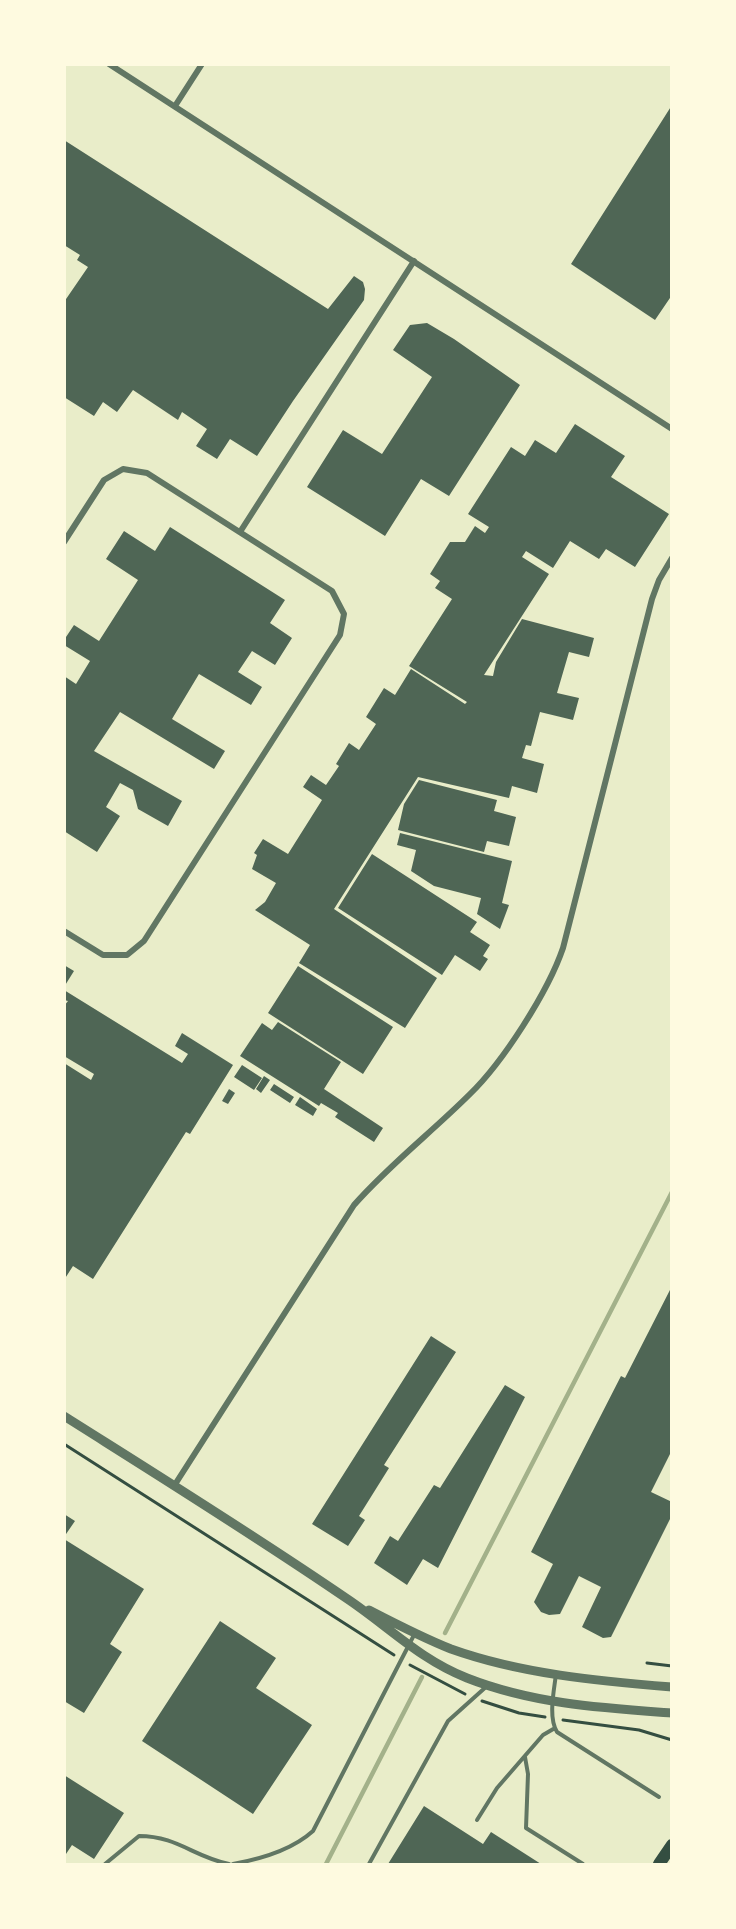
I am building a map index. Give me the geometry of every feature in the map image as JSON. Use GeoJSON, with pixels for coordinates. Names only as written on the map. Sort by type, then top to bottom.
{"type":"FeatureCollection","features":[{"type":"Feature","properties":{"kind":"main road"},"geometry":{"type":"LineString","coordinates":[[659,1864],[672,1845]]}},
{"type":"Feature","properties":{"kind":"street"},"geometry":{"type":"LineString","coordinates":[[109,64],[672,429]]}},
{"type":"Feature","properties":{"kind":"street"},"geometry":{"type":"LineString","coordinates":[[175,106],[201,64]]}},
{"type":"Feature","properties":{"kind":"street"},"geometry":{"type":"LineString","coordinates":[[240,532],[414,261]]}},
{"type":"Feature","properties":{"kind":"street"},"geometry":{"type":"LineString","coordinates":[[64,542],[104,480],[123,469],[147,473],[332,591],[344,614],[340,635],[144,942],[127,955],[104,955],[64,930]]}},
{"type":"Feature","properties":{"kind":"street"},"geometry":{"type":"LineString","coordinates":[[174,1486],[354,1205],[392,1165],[484,1079],[547,986],[562,948],[652,599],[659,579],[672,558]]}},
{"type":"Feature","properties":{"kind":"street"},"geometry":{"type":"LineString","coordinates":[[64,1416],[348,1599],[408,1646],[448,1670],[488,1686],[553,1702],[672,1713]]}},
{"type":"Feature","properties":{"kind":"street"},"geometry":{"type":"LineString","coordinates":[[348,1599],[415,1633],[476,1657],[610,1682],[672,1687]]}},
{"type":"Feature","properties":{"kind":"lane"},"geometry":{"type":"LineString","coordinates":[[233,1864],[270,1855],[304,1839],[313,1831],[415,1633]]}},
{"type":"Feature","properties":{"kind":"lane"},"geometry":{"type":"LineString","coordinates":[[556,1673],[553,1702],[555,1728],[566,1739],[659,1797]]}},
{"type":"Feature","properties":{"kind":"lane"},"geometry":{"type":"LineString","coordinates":[[369,1864],[448,1721],[488,1686]]}},
{"type":"Feature","properties":{"kind":"lane"},"geometry":{"type":"LineString","coordinates":[[477,1820],[497,1788],[543,1735],[555,1728]]}},
{"type":"Feature","properties":{"kind":"lane"},"geometry":{"type":"LineString","coordinates":[[525,1757],[528,1774],[526,1828],[583,1864]]}},
{"type":"Feature","properties":{"kind":"lane"},"geometry":{"type":"LineString","coordinates":[[105,1864],[139,1836],[166,1838],[216,1862],[229,1864]]}},
{"type":"Feature","properties":{"kind":"path"},"geometry":{"type":"LineString","coordinates":[[647,1663],[672,1666]]}},
{"type":"Feature","properties":{"kind":"building"},"geometry":{"type":"Polygon","coordinates":[[[672,105],[672,295],[655,320],[571,264],[672,105]]]}},
{"type":"Feature","properties":{"kind":"building"},"geometry":{"type":"Polygon","coordinates":[[[64,140],[328,309],[354,276],[363,282],[364,300],[257,456],[230,439],[217,459],[196,446],[207,429],[182,412],[178,420],[133,390],[117,412],[103,402],[94,416],[64,397],[64,302],[88,267],[77,260],[80,255],[64,245],[64,140]]]}},
{"type":"Feature","properties":{"kind":"building"},"geometry":{"type":"Polygon","coordinates":[[[427,323],[520,385],[449,496],[421,479],[385,536],[307,487],[343,430],[382,454],[432,377],[393,350],[410,325],[427,323]]]}},
{"type":"Feature","properties":{"kind":"building"},"geometry":{"type":"Polygon","coordinates":[[[575,424],[625,456],[611,477],[669,514],[635,567],[606,549],[599,559],[570,541],[553,568],[526,551],[522,557],[549,574],[484,675],[493,676],[496,662],[522,619],[594,638],[589,657],[569,652],[557,693],[579,698],[573,720],[540,712],[531,746],[526,745],[522,758],[544,764],[537,793],[512,786],[509,798],[418,777],[334,909],[437,978],[405,1028],[299,963],[310,945],[255,910],[265,902],[276,883],[252,869],[257,855],[254,853],[263,839],[288,854],[322,800],[303,787],[311,775],[326,785],[339,766],[336,764],[349,743],[359,750],[376,724],[366,717],[384,688],[395,695],[411,669],[465,704],[467,702],[409,666],[452,599],[435,588],[440,581],[430,574],[450,542],[465,542],[475,526],[485,533],[489,527],[468,514],[511,447],[525,456],[535,440],[556,453],[575,424]]]}},
{"type":"Feature","properties":{"kind":"building"},"geometry":{"type":"Polygon","coordinates":[[[170,527],[285,600],[270,623],[292,638],[275,665],[252,651],[238,672],[262,687],[251,705],[199,674],[172,719],[225,751],[214,769],[120,712],[94,751],[182,801],[168,826],[138,809],[133,790],[120,783],[106,807],[120,816],[97,852],[64,831],[64,676],[76,684],[90,661],[64,645],[64,640],[74,625],[99,641],[138,580],[106,559],[124,531],[155,551],[170,527]]]}},
{"type":"Feature","properties":{"kind":"building"},"geometry":{"type":"Polygon","coordinates":[[[419,780],[497,800],[494,811],[516,817],[509,846],[487,841],[484,852],[398,830],[404,804],[419,780]]]}},
{"type":"Feature","properties":{"kind":"building"},"geometry":{"type":"Polygon","coordinates":[[[400,833],[512,861],[502,903],[509,905],[500,929],[477,914],[481,898],[434,886],[411,871],[416,850],[397,845],[400,833]]]}},
{"type":"Feature","properties":{"kind":"building"},"geometry":{"type":"Polygon","coordinates":[[[372,854],[477,922],[470,932],[490,945],[483,956],[488,959],[480,971],[455,955],[442,975],[338,908],[372,854]]]}},
{"type":"Feature","properties":{"kind":"building"},"geometry":{"type":"Polygon","coordinates":[[[64,965],[74,971],[64,987],[64,965]]]}},
{"type":"Feature","properties":{"kind":"building"},"geometry":{"type":"Polygon","coordinates":[[[298,966],[393,1027],[363,1074],[268,1013],[298,966]]]}},
{"type":"Feature","properties":{"kind":"building"},"geometry":{"type":"Polygon","coordinates":[[[64,990],[182,1063],[188,1054],[175,1046],[182,1033],[233,1065],[190,1134],[186,1132],[93,1279],[73,1266],[64,1280],[64,1063],[91,1080],[94,1074],[64,1056],[64,1006],[68,1001],[64,1000],[64,990]]]}},
{"type":"Feature","properties":{"kind":"building"},"geometry":{"type":"Polygon","coordinates":[[[278,1022],[341,1062],[324,1089],[383,1128],[374,1142],[335,1117],[338,1113],[321,1103],[319,1106],[240,1056],[262,1023],[272,1030],[278,1022]]]}},
{"type":"Feature","properties":{"kind":"building"},"geometry":{"type":"Polygon","coordinates":[[[242,1065],[262,1078],[254,1090],[234,1077],[242,1065]]]}},
{"type":"Feature","properties":{"kind":"building"},"geometry":{"type":"Polygon","coordinates":[[[264,1076],[270,1080],[261,1093],[256,1089],[264,1076]]]}},
{"type":"Feature","properties":{"kind":"building"},"geometry":{"type":"Polygon","coordinates":[[[274,1084],[294,1097],[290,1103],[270,1090],[274,1084]]]}},
{"type":"Feature","properties":{"kind":"building"},"geometry":{"type":"Polygon","coordinates":[[[229,1089],[235,1093],[228,1104],[222,1101],[229,1089]]]}},
{"type":"Feature","properties":{"kind":"building"},"geometry":{"type":"Polygon","coordinates":[[[300,1097],[317,1109],[313,1116],[295,1105],[300,1097]]]}},
{"type":"Feature","properties":{"kind":"building"},"geometry":{"type":"Polygon","coordinates":[[[672,1286],[672,1450],[651,1492],[672,1502],[672,1515],[611,1637],[603,1638],[582,1627],[601,1587],[579,1576],[560,1614],[549,1615],[541,1612],[534,1602],[553,1564],[531,1552],[621,1376],[625,1378],[672,1286]]]}},
{"type":"Feature","properties":{"kind":"building"},"geometry":{"type":"Polygon","coordinates":[[[431,1336],[456,1352],[384,1465],[389,1468],[359,1516],[365,1520],[348,1546],[312,1524],[431,1336]]]}},
{"type":"Feature","properties":{"kind":"building"},"geometry":{"type":"Polygon","coordinates":[[[505,1385],[525,1397],[438,1568],[423,1559],[407,1585],[374,1563],[390,1536],[398,1541],[434,1485],[440,1488],[505,1385]]]}},
{"type":"Feature","properties":{"kind":"building"},"geometry":{"type":"Polygon","coordinates":[[[64,1514],[75,1521],[64,1537],[64,1514]]]}},
{"type":"Feature","properties":{"kind":"building"},"geometry":{"type":"Polygon","coordinates":[[[64,1539],[144,1589],[110,1644],[122,1652],[84,1713],[64,1701],[64,1539]]]}},
{"type":"Feature","properties":{"kind":"building"},"geometry":{"type":"Polygon","coordinates":[[[220,1621],[276,1658],[256,1688],[312,1725],[253,1814],[142,1741],[220,1621]]]}},
{"type":"Feature","properties":{"kind":"building"},"geometry":{"type":"Polygon","coordinates":[[[64,1775],[124,1813],[94,1859],[72,1845],[64,1857],[64,1775]]]}},
{"type":"Feature","properties":{"kind":"building"},"geometry":{"type":"Polygon","coordinates":[[[424,1806],[483,1844],[491,1832],[541,1864],[388,1864],[424,1806]]]}},
{"type":"Feature","properties":{"kind":"waterway"},"geometry":{"type":"LineString","coordinates":[[445,1633],[672,1192]]}},
{"type":"Feature","properties":{"kind":"waterway"},"geometry":{"type":"LineString","coordinates":[[326,1864],[422,1677]]}}]}
